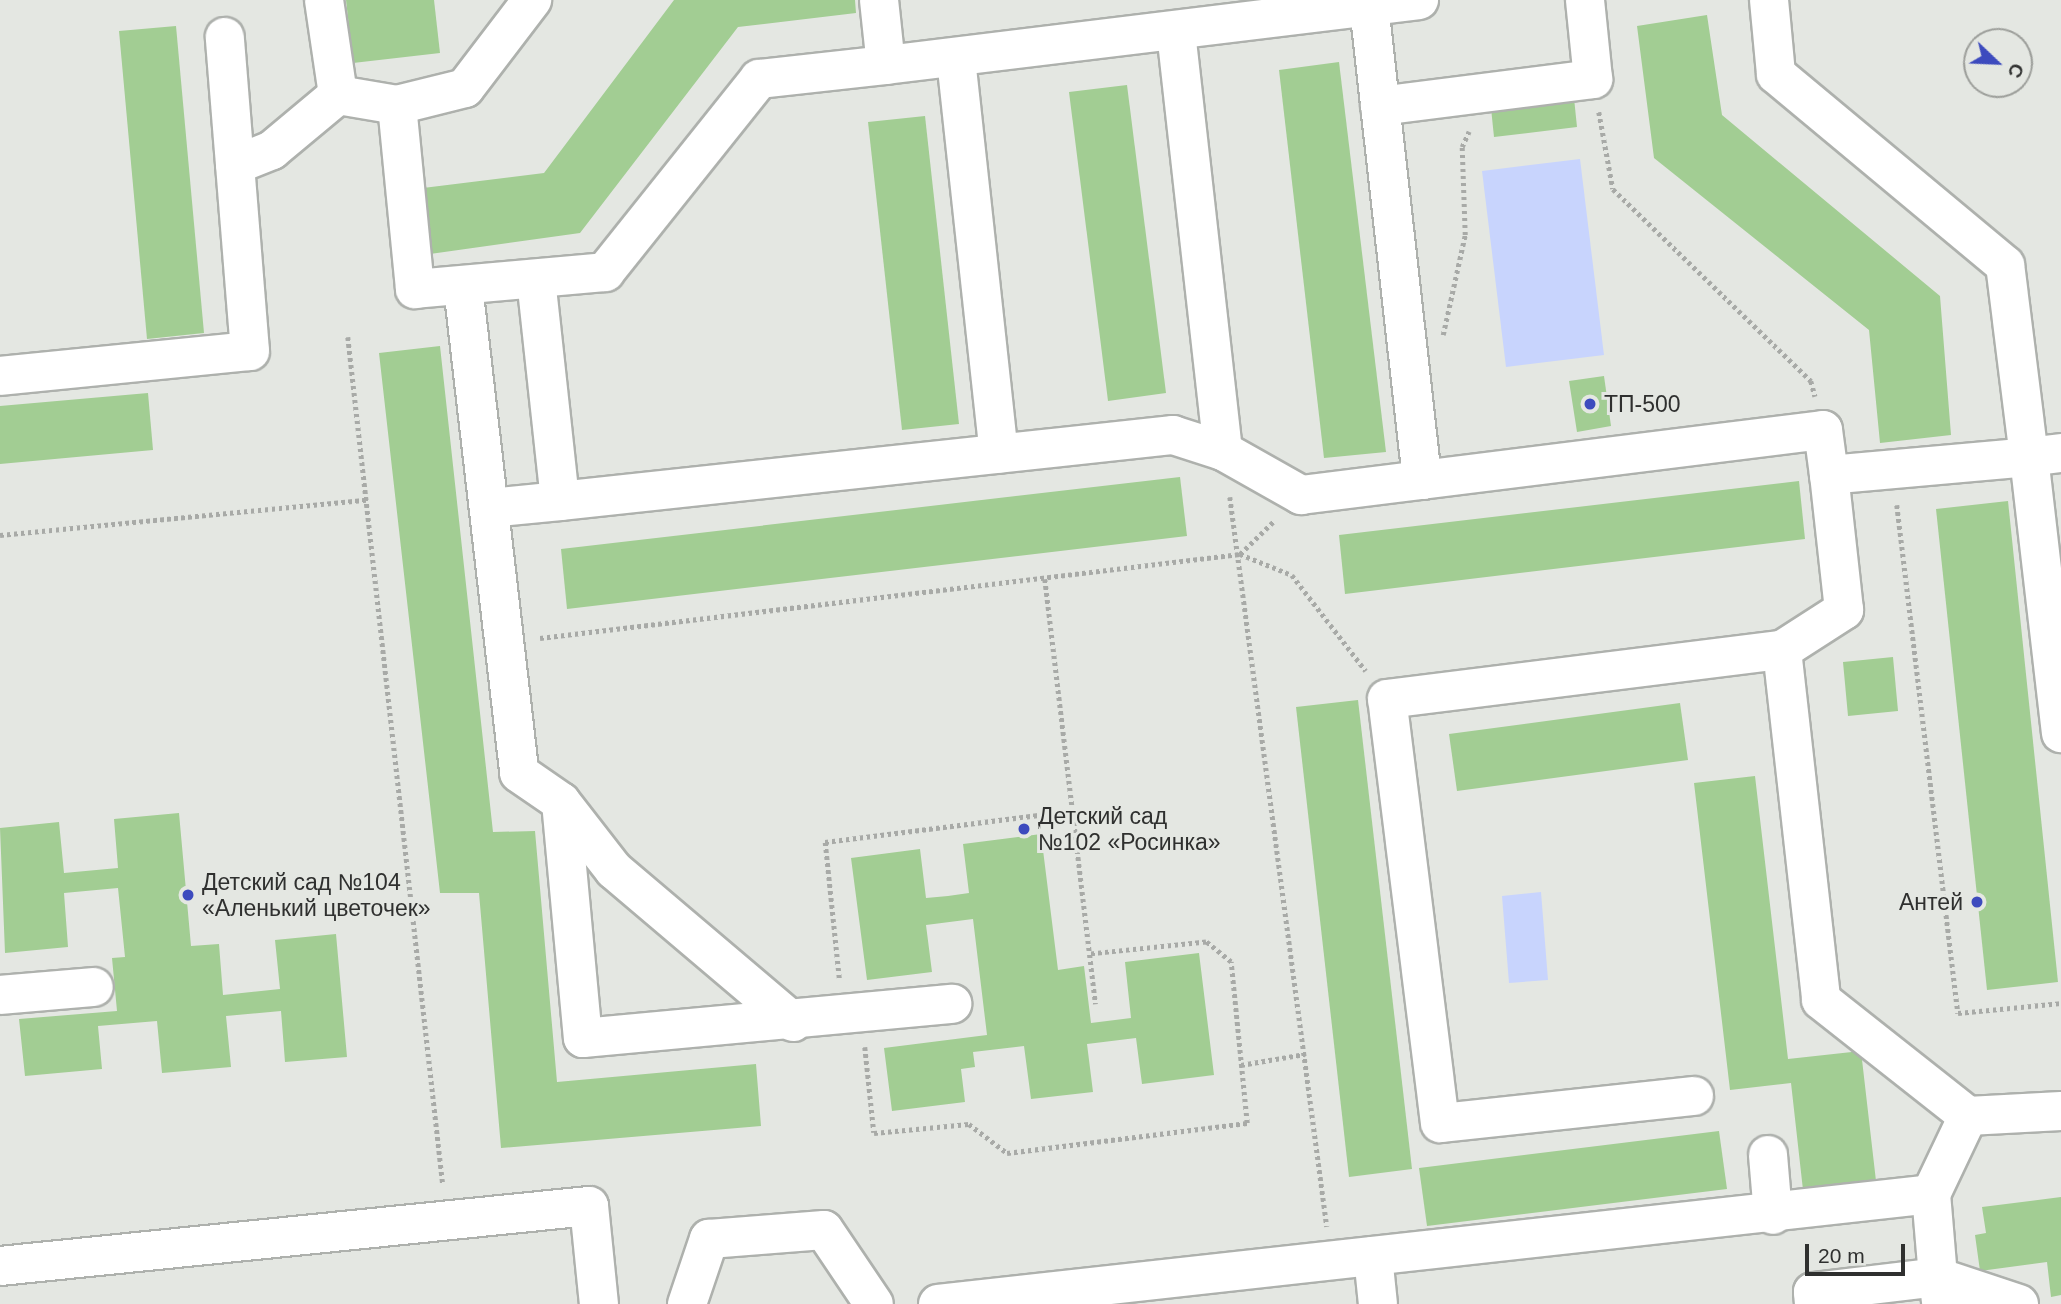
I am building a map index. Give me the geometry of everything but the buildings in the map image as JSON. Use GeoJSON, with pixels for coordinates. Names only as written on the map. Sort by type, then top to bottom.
{"type":"FeatureCollection","features":[{"type":"Feature","properties":{"kind":"lane"},"geometry":{"type":"LineString","coordinates":[[324,0],[338,95]]}},
{"type":"Feature","properties":{"kind":"lane"},"geometry":{"type":"LineString","coordinates":[[235,164],[272,150],[338,95],[397,105],[465,88],[505,17],[532,0]]}},
{"type":"Feature","properties":{"kind":"lane"},"geometry":{"type":"LineString","coordinates":[[879,0],[886,65]]}},
{"type":"Feature","properties":{"kind":"lane"},"geometry":{"type":"LineString","coordinates":[[397,105],[415,289],[605,272],[759,79],[956,58],[1419,0]]}},
{"type":"Feature","properties":{"kind":"lane"},"geometry":{"type":"LineString","coordinates":[[1380,106],[1593,79],[1585,0]]}},
{"type":"Feature","properties":{"kind":"lane"},"geometry":{"type":"LineString","coordinates":[[1769,0],[1776,74],[2005,265],[2045,455],[2061,733]]}},
{"type":"Feature","properties":{"kind":"lane"},"geometry":{"type":"LineString","coordinates":[[1369,6],[1422,480]]}},
{"type":"Feature","properties":{"kind":"lane"},"geometry":{"type":"LineString","coordinates":[[1175,31],[1223,451]]}},
{"type":"Feature","properties":{"kind":"lane"},"geometry":{"type":"LineString","coordinates":[[0,376],[250,351],[225,37]]}},
{"type":"Feature","properties":{"kind":"lane"},"geometry":{"type":"LineString","coordinates":[[956,58],[999,454]]}},
{"type":"Feature","properties":{"kind":"lane"},"geometry":{"type":"LineString","coordinates":[[536,279],[560,501]]}},
{"type":"Feature","properties":{"kind":"lane"},"geometry":{"type":"LineString","coordinates":[[463,286],[519,774],[561,802],[614,870],[793,1022]]}},
{"type":"Feature","properties":{"kind":"lane"},"geometry":{"type":"LineString","coordinates":[[489,508],[1173,435],[1223,451],[1301,495],[1823,430],[1844,610],[1782,650],[1387,699],[1440,1123],[1694,1096]]}},
{"type":"Feature","properties":{"kind":"lane"},"geometry":{"type":"LineString","coordinates":[[1829,475],[2045,455]]}},
{"type":"Feature","properties":{"kind":"lane"},"geometry":{"type":"LineString","coordinates":[[1782,650],[1821,1000],[1968,1116],[2061,1111]]}},
{"type":"Feature","properties":{"kind":"lane"},"geometry":{"type":"LineString","coordinates":[[561,802],[583,1038],[793,1022],[952,1004]]}},
{"type":"Feature","properties":{"kind":"lane"},"geometry":{"type":"LineString","coordinates":[[0,995],[94,988]]}},
{"type":"Feature","properties":{"kind":"lane"},"geometry":{"type":"LineString","coordinates":[[1939,1291],[1931,1194],[1968,1116]]}},
{"type":"Feature","properties":{"kind":"lane"},"geometry":{"type":"LineString","coordinates":[[1768,1155],[1773,1215]]}},
{"type":"Feature","properties":{"kind":"lane"},"geometry":{"type":"LineString","coordinates":[[938,1304],[1773,1215],[1931,1194]]}},
{"type":"Feature","properties":{"kind":"lane"},"geometry":{"type":"LineString","coordinates":[[0,1266],[589,1206],[599,1304]]}},
{"type":"Feature","properties":{"kind":"lane"},"geometry":{"type":"LineString","coordinates":[[687,1304],[709,1239],[824,1230],[874,1304]]}},
{"type":"Feature","properties":{"kind":"lane"},"geometry":{"type":"LineString","coordinates":[[1373,1256],[1378,1304]]}},
{"type":"Feature","properties":{"kind":"lane"},"geometry":{"type":"LineString","coordinates":[[1814,1304],[1812,1292],[1939,1291],[2020,1304]]}},
{"type":"Feature","properties":{"kind":"path"},"geometry":{"type":"LineString","coordinates":[[1593,79],[1613,189],[1811,381],[1823,430]]}},
{"type":"Feature","properties":{"kind":"path"},"geometry":{"type":"LineString","coordinates":[[1441,342],[1465,235],[1462,147],[1488,92]]}},
{"type":"Feature","properties":{"kind":"path"},"geometry":{"type":"LineString","coordinates":[[348,337],[447,1220]]}},
{"type":"Feature","properties":{"kind":"path"},"geometry":{"type":"LineString","coordinates":[[1223,451],[1240,554],[1331,1261]]}},
{"type":"Feature","properties":{"kind":"path"},"geometry":{"type":"LineString","coordinates":[[1893,470],[1958,1013],[2061,1003]]}},
{"type":"Feature","properties":{"kind":"path"},"geometry":{"type":"LineString","coordinates":[[1240,554],[1301,495]]}},
{"type":"Feature","properties":{"kind":"path"},"geometry":{"type":"LineString","coordinates":[[0,535],[366,500]]}},
{"type":"Feature","properties":{"kind":"path"},"geometry":{"type":"LineString","coordinates":[[504,642],[1240,554],[1292,575],[1387,699]]}},
{"type":"Feature","properties":{"kind":"path"},"geometry":{"type":"LineString","coordinates":[[1045,579],[1096,1004]]}},
{"type":"Feature","properties":{"kind":"path"},"geometry":{"type":"LineString","coordinates":[[1072,811],[825,842],[841,998],[864,1038],[874,1133],[969,1124],[1007,1153],[1247,1123],[1231,962],[1206,942],[1089,954]]}},
{"type":"Feature","properties":{"kind":"path"},"geometry":{"type":"LineString","coordinates":[[1241,1065],[1304,1054]]}},
{"type":"Feature","properties":{"kind":"shaded area"},"geometry":{"type":"Polygon","coordinates":[[[1580,159],[1604,355],[1506,367],[1482,171],[1580,159]]]}},
{"type":"Feature","properties":{"kind":"shaded area"},"geometry":{"type":"Polygon","coordinates":[[[1541,892],[1548,980],[1509,983],[1502,896],[1541,892]]]}},
{"type":"Feature","properties":{"kind":"place","name":"ТП-500"},"geometry":{"type":"Point","coordinates":[1590,404]}},
{"type":"Feature","properties":{"kind":"place","name":"Детский сад №102 «Росинка»"},"geometry":{"type":"Point","coordinates":[1024,829]}},
{"type":"Feature","properties":{"kind":"place","name":"Детский сад №104 «Аленький цветочек»"},"geometry":{"type":"Point","coordinates":[188,895]}},
{"type":"Feature","properties":{"kind":"place","name":"Антей"},"geometry":{"type":"Point","coordinates":[1977,902]}}]}
